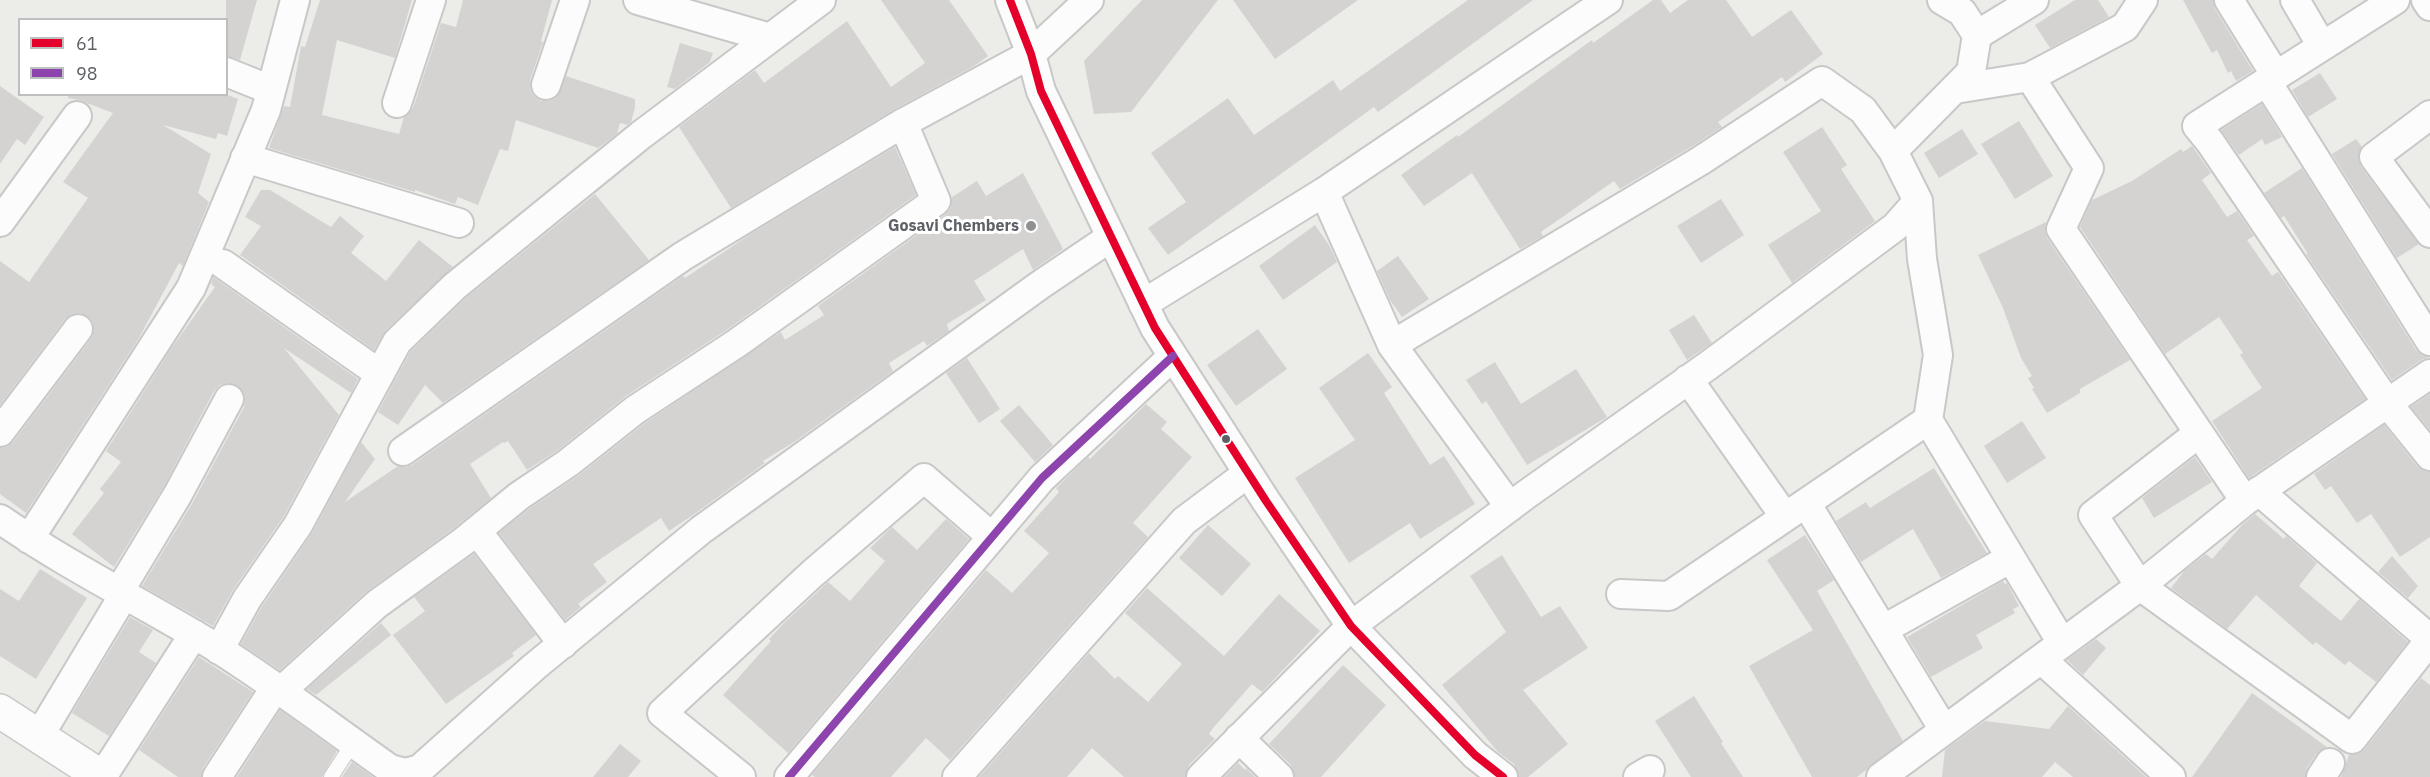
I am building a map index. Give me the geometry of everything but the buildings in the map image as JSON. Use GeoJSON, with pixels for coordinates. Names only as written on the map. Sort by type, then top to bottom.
{"type":"FeatureCollection","features":[{"type":"Feature","properties":{"kind":"street"},"geometry":{"type":"LineString","coordinates":[[29,539],[190,288],[266,110],[295,0]]}},
{"type":"Feature","properties":{"kind":"street"},"geometry":{"type":"LineString","coordinates":[[397,103],[431,0]]}},
{"type":"Feature","properties":{"kind":"street"},"geometry":{"type":"LineString","coordinates":[[546,85],[575,0]]}},
{"type":"Feature","properties":{"kind":"street"},"geometry":{"type":"LineString","coordinates":[[638,0],[770,38]]}},
{"type":"Feature","properties":{"kind":"street"},"geometry":{"type":"LineString","coordinates":[[219,650],[246,599],[298,525],[398,342],[455,286],[641,135],[820,0]]}},
{"type":"Feature","properties":{"kind":"street"},"geometry":{"type":"LineString","coordinates":[[1010,0],[1031,54],[1041,91],[1155,328],[1248,473],[1351,626],[1492,774]]}},
{"type":"Feature","properties":{"kind":"street"},"geometry":{"type":"LineString","coordinates":[[403,451],[683,256],[903,123],[1031,54],[1089,0]]}},
{"type":"Feature","properties":{"kind":"street"},"geometry":{"type":"LineString","coordinates":[[1143,304],[1324,192],[1608,0]]}},
{"type":"Feature","properties":{"kind":"street"},"geometry":{"type":"LineString","coordinates":[[1893,151],[1971,72],[1977,35],[1962,12],[1942,0]]}},
{"type":"Feature","properties":{"kind":"street"},"geometry":{"type":"LineString","coordinates":[[1977,35],[2034,0]]}},
{"type":"Feature","properties":{"kind":"street"},"geometry":{"type":"LineString","coordinates":[[1955,89],[2030,77],[2125,27],[2143,0]]}},
{"type":"Feature","properties":{"kind":"street"},"geometry":{"type":"LineString","coordinates":[[2229,0],[2271,79],[2430,341]]}},
{"type":"Feature","properties":{"kind":"street"},"geometry":{"type":"LineString","coordinates":[[2295,0],[2322,46]]}},
{"type":"Feature","properties":{"kind":"street"},"geometry":{"type":"LineString","coordinates":[[2395,0],[2364,8],[2322,46],[2197,126],[2388,404],[2430,456]]}},
{"type":"Feature","properties":{"kind":"street"},"geometry":{"type":"LineString","coordinates":[[2426,0],[2430,6]]}},
{"type":"Feature","properties":{"kind":"street"},"geometry":{"type":"LineString","coordinates":[[228,73],[271,90]]}},
{"type":"Feature","properties":{"kind":"street"},"geometry":{"type":"LineString","coordinates":[[2030,77],[2089,168],[2061,229],[2199,433],[2252,496],[2427,652],[2352,739],[2140,586],[2092,514],[2199,433]]}},
{"type":"Feature","properties":{"kind":"street"},"geometry":{"type":"LineString","coordinates":[[1392,345],[1700,161],[1822,81],[1863,110],[1893,151],[1918,201],[1922,259],[1938,355],[1928,420],[2011,558],[2052,651],[2171,777]]}},
{"type":"Feature","properties":{"kind":"street"},"geometry":{"type":"LineString","coordinates":[[2428,226],[2374,157],[2430,115]]}},
{"type":"Feature","properties":{"kind":"street"},"geometry":{"type":"LineString","coordinates":[[0,222],[77,116]]}},
{"type":"Feature","properties":{"kind":"street"},"geometry":{"type":"LineString","coordinates":[[217,777],[277,690],[377,604],[477,531],[519,496],[568,463],[635,410],[737,343],[936,201],[903,123]]}},
{"type":"Feature","properties":{"kind":"street"},"geometry":{"type":"LineString","coordinates":[[245,158],[459,223]]}},
{"type":"Feature","properties":{"kind":"street"},"geometry":{"type":"LineString","coordinates":[[1324,192],[1392,345],[1510,507]]}},
{"type":"Feature","properties":{"kind":"street"},"geometry":{"type":"LineString","coordinates":[[1201,777],[1351,626],[1510,507],[1895,227],[1918,201]]}},
{"type":"Feature","properties":{"kind":"street"},"geometry":{"type":"LineString","coordinates":[[0,519],[29,539],[194,634],[390,769],[406,774],[420,769],[563,644],[701,530],[1040,285],[1111,237]]}},
{"type":"Feature","properties":{"kind":"street"},"geometry":{"type":"LineString","coordinates":[[223,264],[380,374]]}},
{"type":"Feature","properties":{"kind":"street"},"geometry":{"type":"LineString","coordinates":[[0,432],[78,329]]}},
{"type":"Feature","properties":{"kind":"street"},"geometry":{"type":"LineString","coordinates":[[789,777],[1042,478],[1173,356]]}},
{"type":"Feature","properties":{"kind":"street"},"geometry":{"type":"LineString","coordinates":[[1881,777],[2140,586],[2252,496],[2430,374]]}},
{"type":"Feature","properties":{"kind":"street"},"geometry":{"type":"LineString","coordinates":[[1688,379],[1796,510],[1884,629],[1944,730]]}},
{"type":"Feature","properties":{"kind":"street"},"geometry":{"type":"LineString","coordinates":[[39,736],[174,502],[229,399]]}},
{"type":"Feature","properties":{"kind":"street"},"geometry":{"type":"LineString","coordinates":[[1621,594],[1669,596],[1928,420]]}},
{"type":"Feature","properties":{"kind":"street"},"geometry":{"type":"LineString","coordinates":[[957,777],[1184,521],[1248,473]]}},
{"type":"Feature","properties":{"kind":"street"},"geometry":{"type":"LineString","coordinates":[[741,777],[662,713],[812,574],[924,477],[992,537]]}},
{"type":"Feature","properties":{"kind":"street"},"geometry":{"type":"LineString","coordinates":[[477,531],[563,644]]}},
{"type":"Feature","properties":{"kind":"street"},"geometry":{"type":"LineString","coordinates":[[1884,629],[2011,558]]}},
{"type":"Feature","properties":{"kind":"street"},"geometry":{"type":"LineString","coordinates":[[0,711],[102,777],[194,634]]}},
{"type":"Feature","properties":{"kind":"street"},"geometry":{"type":"LineString","coordinates":[[1239,738],[1279,777]]}},
{"type":"Feature","properties":{"kind":"lane"},"geometry":{"type":"LineString","coordinates":[[331,777],[353,743]]}},
{"type":"Feature","properties":{"kind":"transit line","name":"61"},"geometry":{"type":"LineString","coordinates":[[1010,0],[1031,54],[1041,91],[1155,328],[1266,501],[1351,626],[1475,755],[1503,777]]}},
{"type":"Feature","properties":{"kind":"transit line","name":"98"},"geometry":{"type":"LineString","coordinates":[[789,777],[1042,478],[1173,356]]}},
{"type":"Feature","properties":{"kind":"place","name":"Gosavi Chembers"},"geometry":{"type":"Point","coordinates":[1031,226]}}]}
